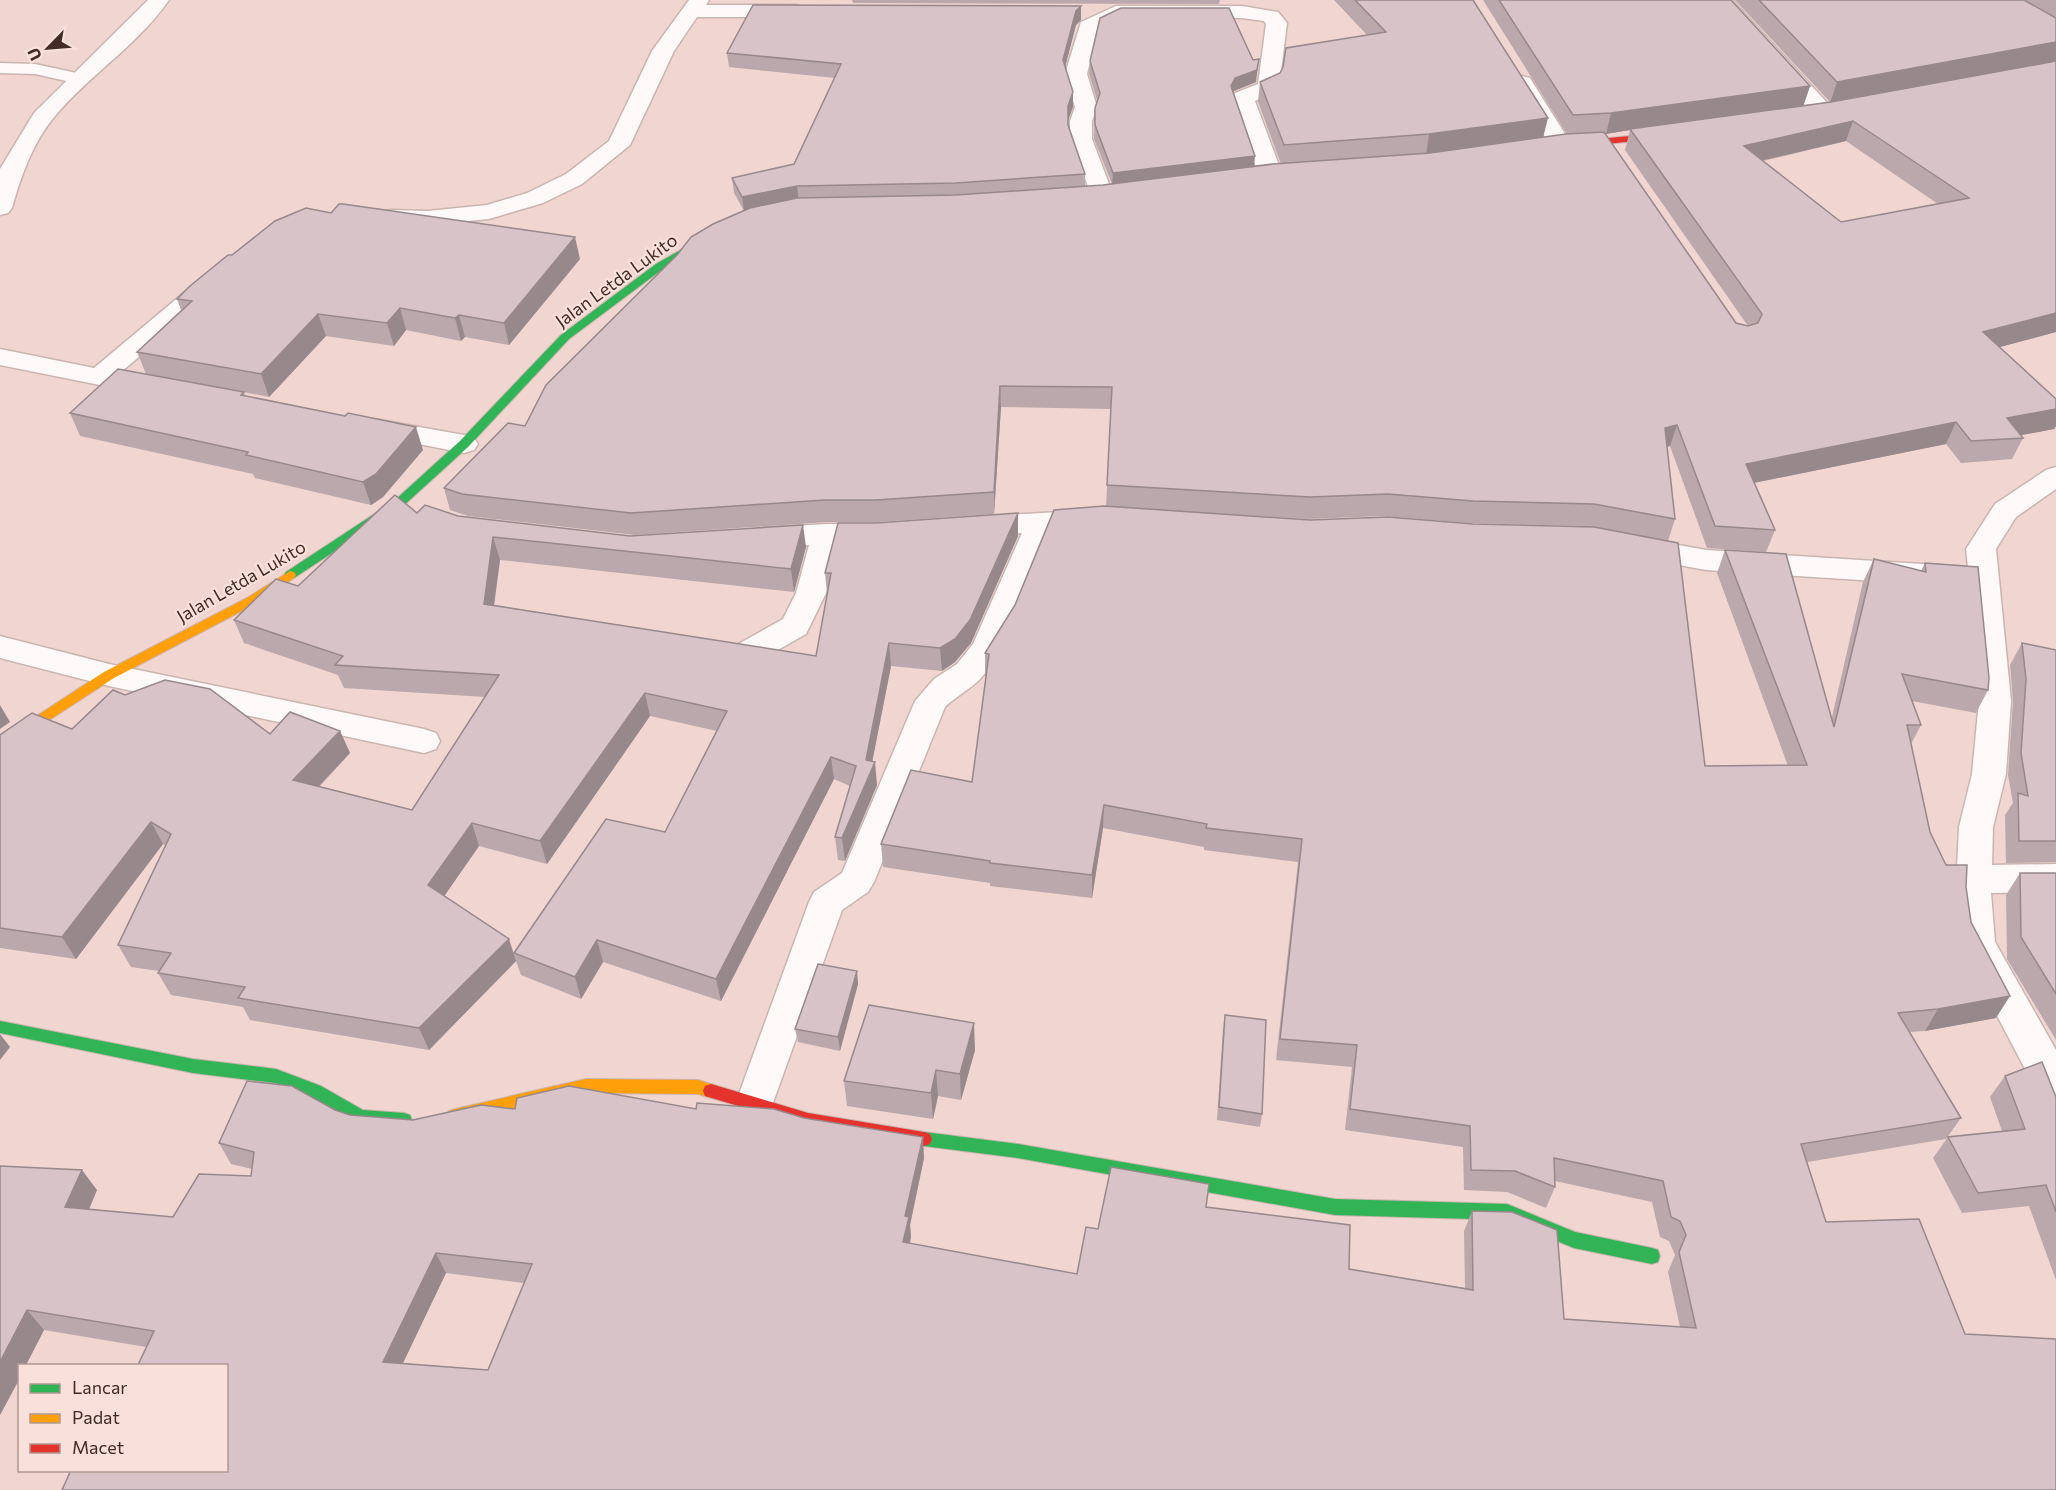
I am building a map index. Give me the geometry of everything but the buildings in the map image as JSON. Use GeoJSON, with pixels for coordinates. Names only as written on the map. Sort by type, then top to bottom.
{"type":"FeatureCollection","features":[{"type":"Feature","properties":{"kind":"street"},"geometry":{"type":"LineString","coordinates":[[0,208],[12,169],[45,113],[159,0]]}},
{"type":"Feature","properties":{"kind":"street"},"geometry":{"type":"LineString","coordinates":[[1721,0],[1821,114]]}},
{"type":"Feature","properties":{"kind":"street"},"geometry":{"type":"LineString","coordinates":[[367,216],[428,218],[489,212],[535,198],[574,180],[619,145],[663,51],[695,6],[820,12]]}},
{"type":"Feature","properties":{"kind":"street"},"geometry":{"type":"LineString","coordinates":[[1068,12],[1242,12],[1271,16],[1277,23],[1268,87],[1243,98],[1271,176]]}},
{"type":"Feature","properties":{"kind":"street"},"geometry":{"type":"LineString","coordinates":[[1102,196],[1081,139],[1081,121],[1086,107],[1076,74],[1088,26],[1116,12]]}},
{"type":"Feature","properties":{"kind":"street"},"geometry":{"type":"LineString","coordinates":[[1513,68],[1555,146],[1612,153],[1688,133]]}},
{"type":"Feature","properties":{"kind":"street","name":"Jalan Letda Lukito"},"geometry":{"type":"LineString","coordinates":[[0,747],[109,675],[251,601],[398,504],[464,444],[565,337],[660,266],[728,227]]}},
{"type":"Feature","properties":{"kind":"street"},"geometry":{"type":"LineString","coordinates":[[99,377],[229,267]]}},
{"type":"Feature","properties":{"kind":"street"},"geometry":{"type":"LineString","coordinates":[[0,357],[146,386]]}},
{"type":"Feature","properties":{"kind":"street"},"geometry":{"type":"LineString","coordinates":[[346,422],[464,444]]}},
{"type":"Feature","properties":{"kind":"street"},"geometry":{"type":"LineString","coordinates":[[2056,476],[2005,511],[1981,549],[1995,701],[1989,774],[1976,827],[1973,909],[1977,943],[2038,1056],[2056,1079]]}},
{"type":"Feature","properties":{"kind":"street"},"geometry":{"type":"LineString","coordinates":[[398,504],[432,515]]}},
{"type":"Feature","properties":{"kind":"street"},"geometry":{"type":"LineString","coordinates":[[945,529],[1103,518],[1124,519]]}},
{"type":"Feature","properties":{"kind":"street"},"geometry":{"type":"LineString","coordinates":[[755,1102],[827,903],[856,882],[931,701],[945,687],[968,672],[987,649],[1041,523]]}},
{"type":"Feature","properties":{"kind":"street"},"geometry":{"type":"LineString","coordinates":[[730,540],[911,532]]}},
{"type":"Feature","properties":{"kind":"street"},"geometry":{"type":"LineString","coordinates":[[744,655],[795,626],[811,593],[827,534]]}},
{"type":"Feature","properties":{"kind":"street"},"geometry":{"type":"LineString","coordinates":[[1609,542],[1706,560],[1983,578]]}},
{"type":"Feature","properties":{"kind":"street"},"geometry":{"type":"LineString","coordinates":[[0,647],[109,675],[424,741]]}},
{"type":"Feature","properties":{"kind":"street"},"geometry":{"type":"LineString","coordinates":[[1975,879],[2056,878]]}},
{"type":"Feature","properties":{"kind":"street"},"geometry":{"type":"LineString","coordinates":[[0,1027],[193,1066],[276,1076],[315,1091],[361,1117],[423,1122]]}},
{"type":"Feature","properties":{"kind":"street"},"geometry":{"type":"LineString","coordinates":[[444,1118],[586,1086],[698,1087],[755,1102],[808,1120],[1029,1153],[1335,1207],[1508,1212],[1574,1240],[1652,1256]]}},
{"type":"Feature","properties":{"kind":"lane"},"geometry":{"type":"LineString","coordinates":[[0,68],[35,69],[80,79]]}},
{"type":"Feature","properties":{"kind":"traffic: fast"},"geometry":{"type":"LineString","coordinates":[[290,575],[398,504],[464,444],[565,337],[660,266],[714,234]]}},
{"type":"Feature","properties":{"kind":"traffic: fast"},"geometry":{"type":"LineString","coordinates":[[0,1027],[193,1066],[276,1076],[315,1091],[361,1117],[404,1120]]}},
{"type":"Feature","properties":{"kind":"traffic: fast"},"geometry":{"type":"LineString","coordinates":[[924,1139],[1018,1151],[1335,1207],[1507,1212],[1574,1240],[1652,1256]]}},
{"type":"Feature","properties":{"kind":"traffic: slow"},"geometry":{"type":"LineString","coordinates":[[0,747],[109,675],[251,601],[290,575]]}},
{"type":"Feature","properties":{"kind":"traffic: slow"},"geometry":{"type":"LineString","coordinates":[[455,1116],[586,1086],[698,1087],[711,1091]]}},
{"type":"Feature","properties":{"kind":"traffic: jam"},"geometry":{"type":"LineString","coordinates":[[1566,145],[1673,135]]}},
{"type":"Feature","properties":{"kind":"traffic: jam"},"geometry":{"type":"LineString","coordinates":[[711,1091],[808,1120],[924,1139]]}}]}
